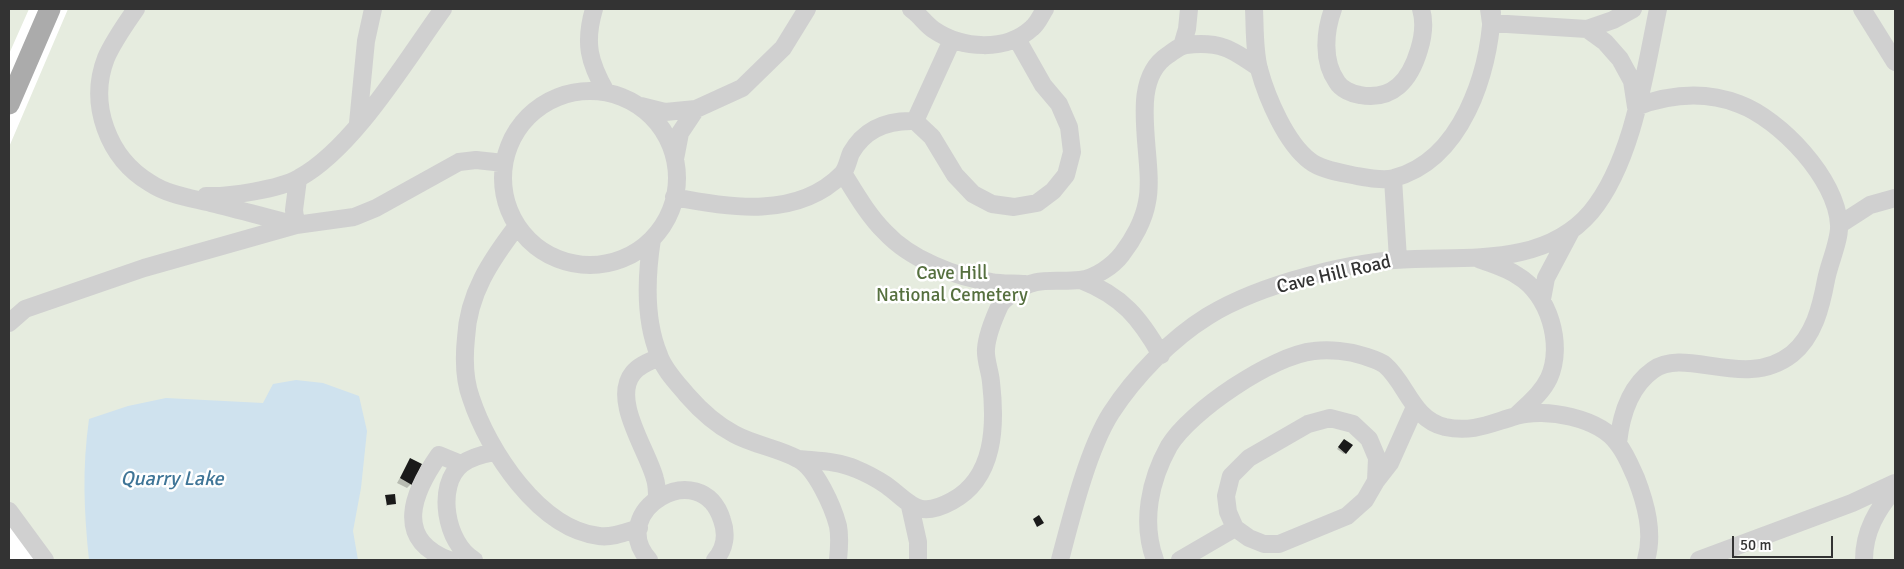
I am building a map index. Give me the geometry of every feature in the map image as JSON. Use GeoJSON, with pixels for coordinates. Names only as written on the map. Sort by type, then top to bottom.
{"type":"FeatureCollection","features":[{"type":"Feature","properties":{"kind":"main road"},"geometry":{"type":"LineString","coordinates":[[9,104],[50,9]]}},
{"type":"Feature","properties":{"kind":"street"},"geometry":{"type":"LineString","coordinates":[[136,9],[116,38],[106,59],[99,101],[103,124],[112,144],[128,166],[151,184],[181,196],[296,225]]}},
{"type":"Feature","properties":{"kind":"street"},"geometry":{"type":"LineString","coordinates":[[359,9],[366,41]]}},
{"type":"Feature","properties":{"kind":"street"},"geometry":{"type":"LineString","coordinates":[[358,126],[366,41],[373,9]]}},
{"type":"Feature","properties":{"kind":"street"},"geometry":{"type":"LineString","coordinates":[[181,196],[221,197],[298,179],[322,163],[358,126],[443,9]]}},
{"type":"Feature","properties":{"kind":"street"},"geometry":{"type":"LineString","coordinates":[[594,9],[589,46],[592,68],[606,92]]}},
{"type":"Feature","properties":{"kind":"street"},"geometry":{"type":"LineString","coordinates":[[696,109],[680,133],[675,162],[674,197],[666,220],[652,239],[632,255],[607,264],[581,266],[556,259],[534,246],[517,226],[507,206],[503,185],[504,163],[513,137],[529,115],[552,99],[578,92],[606,92],[637,105],[665,112],[696,109],[742,88],[783,48],[807,9]]}},
{"type":"Feature","properties":{"kind":"street"},"geometry":{"type":"LineString","coordinates":[[911,9],[933,30],[952,40],[973,45],[1017,39],[1034,27],[1045,9]]}},
{"type":"Feature","properties":{"kind":"street"},"geometry":{"type":"LineString","coordinates":[[1182,46],[1187,28],[1189,9]]}},
{"type":"Feature","properties":{"kind":"street"},"geometry":{"type":"LineString","coordinates":[[1254,9],[1259,68],[1287,135],[1310,162],[1350,174],[1393,179],[1413,170],[1437,154],[1458,127],[1476,90],[1487,53],[1491,13],[1587,29],[1605,42],[1620,59],[1632,81],[1636,107],[1656,99],[1684,95],[1721,97],[1752,109],[1778,127],[1805,154],[1819,173],[1830,196],[1839,225],[1817,319],[1806,339],[1792,354],[1776,364],[1758,370],[1674,363],[1654,369],[1639,382],[1629,400],[1620,422],[1618,443]]}},
{"type":"Feature","properties":{"kind":"street"},"geometry":{"type":"LineString","coordinates":[[1333,9],[1328,25],[1326,48],[1329,65],[1337,84],[1353,94],[1374,98],[1394,91],[1407,77],[1416,60],[1422,40],[1424,17],[1422,9]]}},
{"type":"Feature","properties":{"kind":"street"},"geometry":{"type":"LineString","coordinates":[[1587,29],[1613,20],[1633,9]]}},
{"type":"Feature","properties":{"kind":"street","name":"Cave Hill Road"},"geometry":{"type":"LineString","coordinates":[[1060,560],[1085,475],[1111,413],[1140,376],[1188,330],[1234,303],[1316,275],[1384,260],[1479,259],[1511,255],[1544,245],[1572,229],[1590,213],[1605,191],[1617,165],[1636,107],[1658,9]]}},
{"type":"Feature","properties":{"kind":"street"},"geometry":{"type":"LineString","coordinates":[[1862,9],[1895,62]]}},
{"type":"Feature","properties":{"kind":"street"},"geometry":{"type":"LineString","coordinates":[[674,197],[743,208],[775,205],[804,199],[843,173],[851,153],[865,135],[880,125],[897,120],[915,121],[932,137],[955,175],[973,194],[992,204],[1014,207],[1037,203],[1053,191],[1066,175],[1072,152],[1069,127],[1059,104],[1043,85],[1017,39]]}},
{"type":"Feature","properties":{"kind":"street"},"geometry":{"type":"LineString","coordinates":[[915,121],[952,40]]}},
{"type":"Feature","properties":{"kind":"street"},"geometry":{"type":"LineString","coordinates":[[1082,280],[1107,268],[1121,256],[1135,235],[1147,202],[1150,171],[1145,110],[1147,84],[1160,60],[1182,46],[1209,43],[1236,52],[1259,68]]}},
{"type":"Feature","properties":{"kind":"street"},"geometry":{"type":"LineString","coordinates":[[637,105],[655,120],[663,133],[675,162]]}},
{"type":"Feature","properties":{"kind":"street"},"geometry":{"type":"LineString","coordinates":[[9,323],[25,309],[80,288],[296,225],[354,217],[376,208],[459,162],[476,160],[504,163]]}},
{"type":"Feature","properties":{"kind":"street"},"geometry":{"type":"LineString","coordinates":[[843,173],[869,214],[887,234],[909,251],[934,265],[991,283],[1025,284],[1057,280],[1082,280],[1100,287],[1121,301],[1136,316],[1161,355]]}},
{"type":"Feature","properties":{"kind":"street"},"geometry":{"type":"LineString","coordinates":[[296,225],[294,210],[298,179]]}},
{"type":"Feature","properties":{"kind":"street"},"geometry":{"type":"LineString","coordinates":[[1393,179],[1398,260]]}},
{"type":"Feature","properties":{"kind":"street"},"geometry":{"type":"LineString","coordinates":[[1839,225],[1870,206],[1895,196]]}},
{"type":"Feature","properties":{"kind":"street"},"geometry":{"type":"LineString","coordinates":[[517,226],[479,281],[470,309],[466,336],[465,366],[470,396],[495,452],[518,482],[544,509],[570,528],[599,537],[617,535],[639,528]]}},
{"type":"Feature","properties":{"kind":"street"},"geometry":{"type":"LineString","coordinates":[[1542,299],[1546,278],[1572,229]]}},
{"type":"Feature","properties":{"kind":"street"},"geometry":{"type":"LineString","coordinates":[[652,239],[648,266],[647,296],[650,328],[659,357],[702,413],[734,434],[799,459],[831,461],[856,469],[886,486],[910,506],[930,509],[952,501],[970,487],[984,468],[992,446],[994,414],[986,350],[991,327],[1001,303],[1025,284]]}},
{"type":"Feature","properties":{"kind":"street"},"geometry":{"type":"LineString","coordinates":[[1479,259],[1519,276],[1542,299],[1552,328],[1554,353],[1549,378],[1536,398],[1516,416]]}},
{"type":"Feature","properties":{"kind":"street"},"geometry":{"type":"LineString","coordinates":[[1155,560],[1148,524],[1150,497],[1158,468],[1170,445],[1183,428],[1244,381],[1293,356],[1314,350],[1363,356],[1384,364],[1415,407],[1423,415],[1443,426],[1464,429],[1492,426],[1516,416],[1553,412],[1599,427],[1618,443],[1644,497],[1648,523],[1649,550],[1646,560]]}},
{"type":"Feature","properties":{"kind":"street"},"geometry":{"type":"LineString","coordinates":[[657,498],[656,481],[634,428],[626,396],[628,382],[633,372],[659,357]]}},
{"type":"Feature","properties":{"kind":"street"},"geometry":{"type":"LineString","coordinates":[[1376,481],[1377,458],[1369,439],[1353,424],[1330,418],[1308,424],[1249,458],[1231,476],[1226,496],[1228,512],[1235,528],[1249,538],[1264,544],[1279,544],[1293,540],[1347,516],[1365,500],[1376,481],[1390,463],[1415,407]]}},
{"type":"Feature","properties":{"kind":"street"},"geometry":{"type":"LineString","coordinates":[[466,560],[453,536],[447,518],[449,483],[461,464],[495,452]]}},
{"type":"Feature","properties":{"kind":"street"},"geometry":{"type":"LineString","coordinates":[[448,560],[438,556],[424,544],[414,532],[411,520],[414,507],[428,472],[439,455],[461,464]]}},
{"type":"Feature","properties":{"kind":"street"},"geometry":{"type":"LineString","coordinates":[[799,459],[813,475],[828,499],[838,528],[838,560]]}},
{"type":"Feature","properties":{"kind":"street"},"geometry":{"type":"LineString","coordinates":[[1699,560],[1852,503],[1895,483]]}},
{"type":"Feature","properties":{"kind":"street"},"geometry":{"type":"LineString","coordinates":[[1864,560],[1864,548],[1872,518],[1895,488]]}},
{"type":"Feature","properties":{"kind":"street"},"geometry":{"type":"LineString","coordinates":[[649,560],[640,543],[639,528],[642,516],[657,498],[670,492],[685,490],[699,494],[711,502],[720,513],[725,527],[724,542],[715,560]]}},
{"type":"Feature","properties":{"kind":"street"},"geometry":{"type":"LineString","coordinates":[[910,506],[918,542],[918,560]]}},
{"type":"Feature","properties":{"kind":"street"},"geometry":{"type":"LineString","coordinates":[[9,511],[45,560]]}},
{"type":"Feature","properties":{"kind":"street"},"geometry":{"type":"LineString","coordinates":[[1180,560],[1235,528]]}},
{"type":"Feature","properties":{"kind":"green space"},"geometry":{"type":"Polygon","coordinates":[[[9,9],[29,9],[9,54],[9,9]]]}},
{"type":"Feature","properties":{"kind":"green space","name":"Cave Hill National Cemetery"},"geometry":{"type":"Polygon","coordinates":[[[68,9],[1895,9],[1895,560],[35,560],[9,525],[9,147],[68,9]]]}},
{"type":"Feature","properties":{"kind":"water","name":"Quarry Lake"},"geometry":{"type":"Polygon","coordinates":[[[296,380],[323,383],[359,396],[367,431],[361,488],[353,531],[358,560],[89,560],[86,524],[85,455],[89,419],[128,406],[166,398],[263,403],[273,384],[296,380]]]}},
{"type":"Feature","properties":{"kind":"building"},"geometry":{"type":"Polygon","coordinates":[[[1344,439],[1353,445],[1346,454],[1338,447],[1344,439]]]}},
{"type":"Feature","properties":{"kind":"building"},"geometry":{"type":"Polygon","coordinates":[[[410,458],[422,464],[412,485],[400,478],[410,458]]]}},
{"type":"Feature","properties":{"kind":"building"},"geometry":{"type":"Polygon","coordinates":[[[395,494],[396,504],[387,505],[385,495],[395,494]]]}},
{"type":"Feature","properties":{"kind":"building"},"geometry":{"type":"Polygon","coordinates":[[[1039,515],[1044,523],[1037,527],[1033,519],[1039,515]]]}}]}
